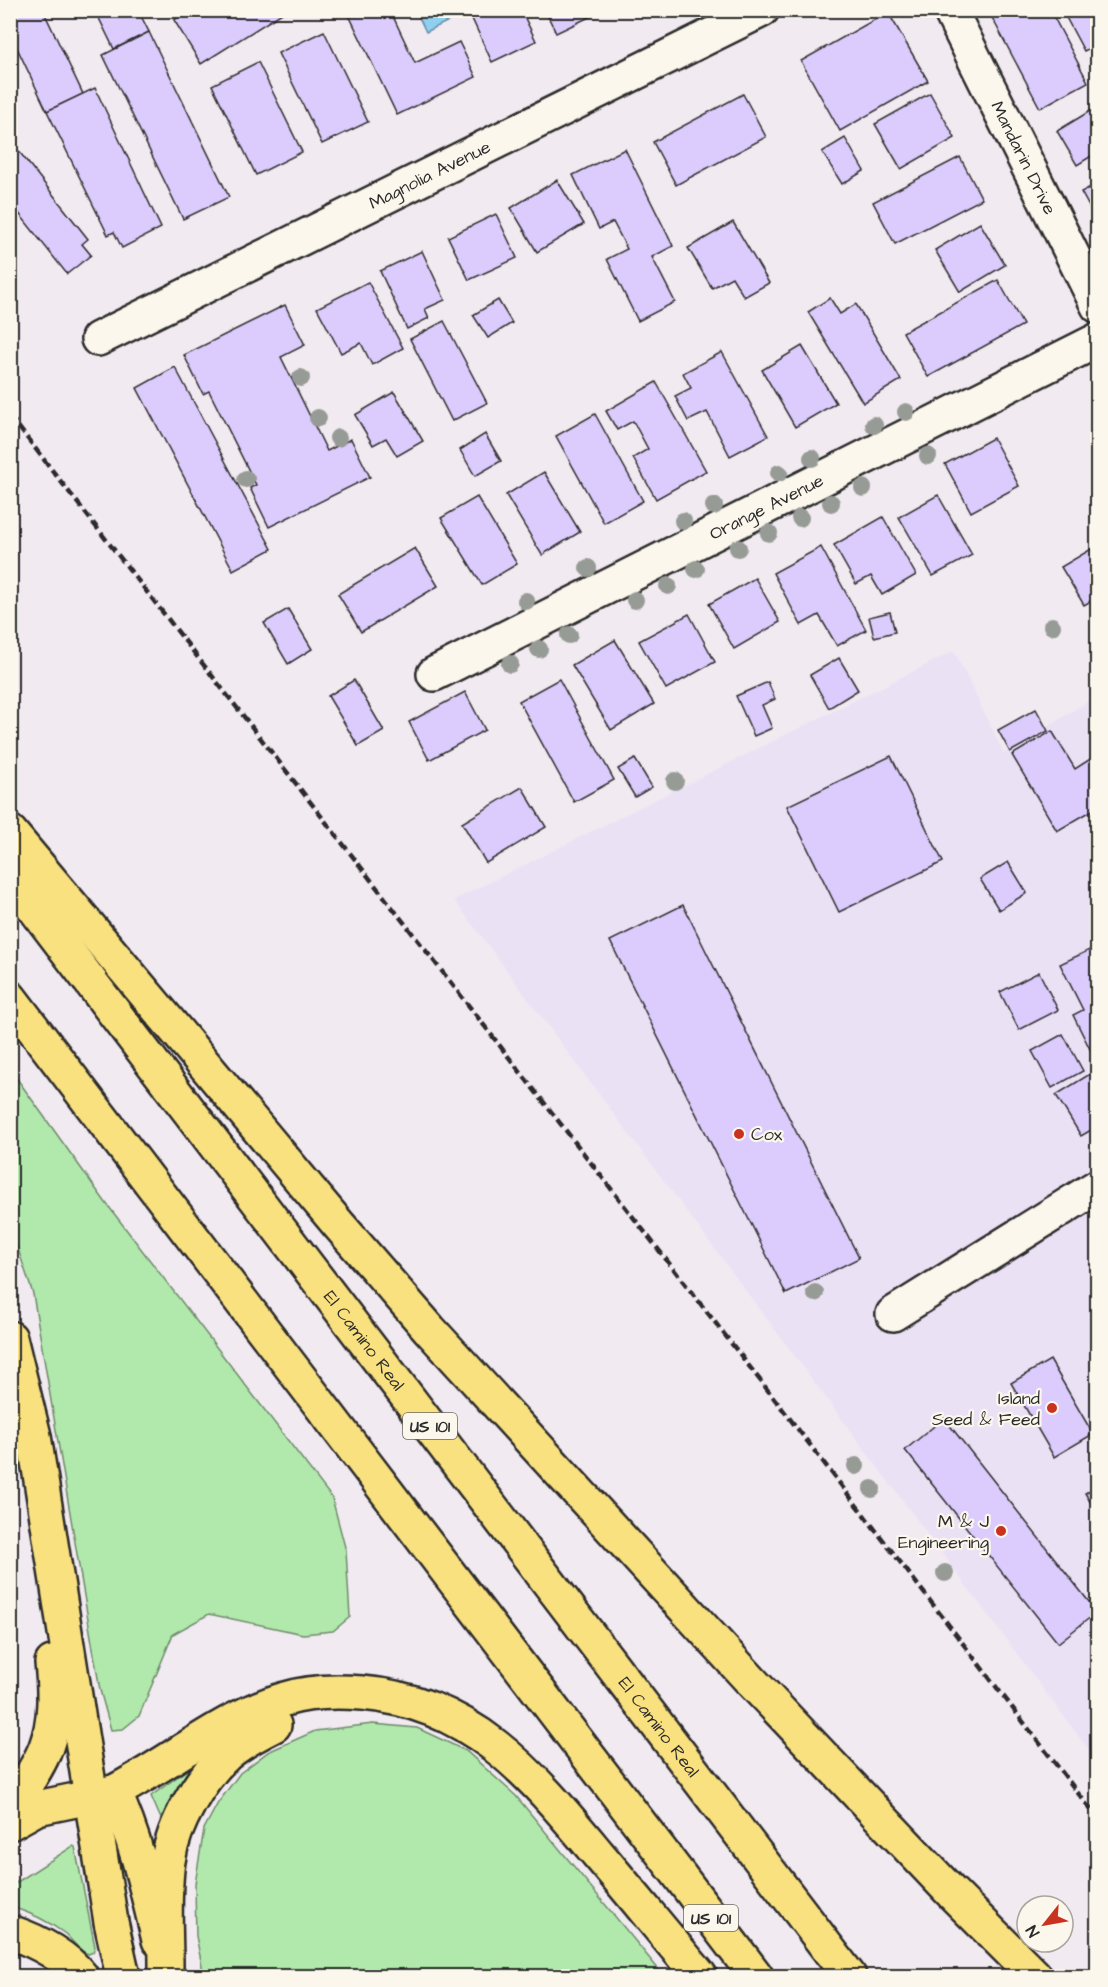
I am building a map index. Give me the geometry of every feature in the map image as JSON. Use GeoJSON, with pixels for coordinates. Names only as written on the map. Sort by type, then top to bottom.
{"type":"FeatureCollection","features":[{"type":"Feature","properties":{"kind":"main road"},"geometry":{"type":"LineString","coordinates":[[10,832],[338,1224],[430,1330],[754,1684],[982,1925],[1035,1977]]}},
{"type":"Feature","properties":{"kind":"main road","name":"El Camino Real"},"geometry":{"type":"LineString","coordinates":[[10,876],[849,1977]]}},
{"type":"Feature","properties":{"kind":"main road","name":"US 101"},"geometry":{"type":"LineString","coordinates":[[10,998],[756,1977]]}},
{"type":"Feature","properties":{"kind":"main road"},"geometry":{"type":"LineString","coordinates":[[10,1338],[34,1436],[102,1795],[111,1922],[123,1977]]}},
{"type":"Feature","properties":{"kind":"main road"},"geometry":{"type":"LineString","coordinates":[[10,1370],[17,1437],[52,1664],[54,1700],[51,1730],[45,1749],[10,1809]]}},
{"type":"Feature","properties":{"kind":"main road"},"geometry":{"type":"LineString","coordinates":[[10,1823],[37,1808],[102,1795],[161,1767],[224,1727],[269,1704],[308,1693],[345,1692],[390,1695],[441,1712],[472,1728],[528,1774],[577,1829],[700,1977]]}},
{"type":"Feature","properties":{"kind":"main road"},"geometry":{"type":"LineString","coordinates":[[167,1972],[166,1889],[172,1841],[197,1790],[210,1772],[239,1744],[277,1724],[302,1714],[346,1702],[390,1695]]}},
{"type":"Feature","properties":{"kind":"main road"},"geometry":{"type":"LineString","coordinates":[[102,1795],[126,1817],[167,1972]]}},
{"type":"Feature","properties":{"kind":"main road"},"geometry":{"type":"LineString","coordinates":[[10,1932],[45,1947],[60,1957],[81,1977]]}},
{"type":"Feature","properties":{"kind":"street","name":"Magnolia Avenue"},"geometry":{"type":"LineString","coordinates":[[98,339],[762,10]]}},
{"type":"Feature","properties":{"kind":"street","name":"Mandarin Drive"},"geometry":{"type":"LineString","coordinates":[[950,10],[1098,306]]}},
{"type":"Feature","properties":{"kind":"street","name":"Orange Avenue"},"geometry":{"type":"LineString","coordinates":[[434,674],[1098,340]]}},
{"type":"Feature","properties":{"kind":"street"},"geometry":{"type":"LineString","coordinates":[[893,1314],[1098,1186]]}},
{"type":"Feature","properties":{"kind":"shaded area"},"geometry":{"type":"Polygon","coordinates":[[[954,651],[1004,753],[1097,696],[1097,1761],[454,900],[954,651]]]}},
{"type":"Feature","properties":{"kind":"green space"},"geometry":{"type":"Polygon","coordinates":[[[10,1069],[106,1203],[332,1498],[346,1551],[350,1617],[333,1631],[303,1634],[209,1614],[173,1634],[139,1716],[123,1729],[111,1730],[100,1690],[33,1294],[11,1228],[10,1069]]]}},
{"type":"Feature","properties":{"kind":"green space"},"geometry":{"type":"Polygon","coordinates":[[[373,1724],[417,1728],[466,1751],[516,1796],[664,1976],[204,1976],[196,1936],[195,1884],[204,1829],[218,1803],[240,1773],[268,1752],[315,1731],[373,1724]]]}},
{"type":"Feature","properties":{"kind":"green space"},"geometry":{"type":"Polygon","coordinates":[[[193,1767],[161,1819],[151,1796],[193,1767]]]}},
{"type":"Feature","properties":{"kind":"green space"},"geometry":{"type":"Polygon","coordinates":[[[73,1846],[95,1947],[89,1954],[82,1951],[64,1933],[52,1925],[11,1907],[11,1886],[73,1846]]]}},
{"type":"Feature","properties":{"kind":"water"},"geometry":{"type":"Polygon","coordinates":[[[416,11],[446,11],[451,20],[426,32],[416,11]]]}},
{"type":"Feature","properties":{"kind":"building"},"geometry":{"type":"Polygon","coordinates":[[[10,10],[43,10],[83,94],[47,111],[10,33],[10,10]]]}},
{"type":"Feature","properties":{"kind":"building"},"geometry":{"type":"Polygon","coordinates":[[[95,10],[138,10],[149,32],[114,49],[95,10]]]}},
{"type":"Feature","properties":{"kind":"building"},"geometry":{"type":"Polygon","coordinates":[[[190,10],[287,10],[201,64],[174,20],[190,10]]]}},
{"type":"Feature","properties":{"kind":"building"},"geometry":{"type":"Polygon","coordinates":[[[353,10],[390,10],[415,63],[459,42],[476,77],[397,115],[348,13],[353,10]]]}},
{"type":"Feature","properties":{"kind":"building"},"geometry":{"type":"Polygon","coordinates":[[[468,10],[521,10],[536,41],[492,62],[468,10]]]}},
{"type":"Feature","properties":{"kind":"building"},"geometry":{"type":"Polygon","coordinates":[[[545,10],[602,10],[602,11],[556,33],[545,10]]]}},
{"type":"Feature","properties":{"kind":"building"},"geometry":{"type":"Polygon","coordinates":[[[988,10],[1050,10],[1088,82],[1040,108],[988,10]]]}},
{"type":"Feature","properties":{"kind":"building"},"geometry":{"type":"Polygon","coordinates":[[[1062,10],[1098,10],[1098,44],[1084,51],[1062,10]]]}},
{"type":"Feature","properties":{"kind":"building"},"geometry":{"type":"Polygon","coordinates":[[[888,12],[928,81],[840,131],[801,61],[888,12]]]}},
{"type":"Feature","properties":{"kind":"building"},"geometry":{"type":"Polygon","coordinates":[[[324,31],[368,122],[322,144],[278,53],[324,31]]]}},
{"type":"Feature","properties":{"kind":"building"},"geometry":{"type":"Polygon","coordinates":[[[149,32],[229,197],[183,219],[103,55],[149,32]]]}},
{"type":"Feature","properties":{"kind":"building"},"geometry":{"type":"Polygon","coordinates":[[[258,62],[302,152],[256,175],[212,85],[258,62]]]}},
{"type":"Feature","properties":{"kind":"building"},"geometry":{"type":"Polygon","coordinates":[[[95,88],[161,228],[122,248],[114,232],[108,235],[47,111],[95,88]]]}},
{"type":"Feature","properties":{"kind":"building"},"geometry":{"type":"Polygon","coordinates":[[[930,93],[955,138],[901,169],[875,124],[930,93]]]}},
{"type":"Feature","properties":{"kind":"building"},"geometry":{"type":"Polygon","coordinates":[[[743,94],[766,137],[676,185],[653,142],[743,94]]]}},
{"type":"Feature","properties":{"kind":"building"},"geometry":{"type":"Polygon","coordinates":[[[1095,108],[1098,111],[1098,152],[1077,165],[1057,131],[1095,108]]]}},
{"type":"Feature","properties":{"kind":"building"},"geometry":{"type":"Polygon","coordinates":[[[845,138],[864,171],[842,184],[822,152],[845,138]]]}},
{"type":"Feature","properties":{"kind":"building"},"geometry":{"type":"Polygon","coordinates":[[[10,140],[88,239],[82,244],[91,255],[67,274],[10,202],[10,140]]]}},
{"type":"Feature","properties":{"kind":"building"},"geometry":{"type":"Polygon","coordinates":[[[625,149],[673,246],[652,257],[675,302],[638,321],[607,259],[627,249],[613,222],[599,229],[573,175],[625,149]]]}},
{"type":"Feature","properties":{"kind":"building"},"geometry":{"type":"Polygon","coordinates":[[[960,157],[982,199],[895,244],[873,202],[960,157]]]}},
{"type":"Feature","properties":{"kind":"building"},"geometry":{"type":"Polygon","coordinates":[[[557,180],[584,224],[537,252],[511,208],[557,180]]]}},
{"type":"Feature","properties":{"kind":"building"},"geometry":{"type":"Polygon","coordinates":[[[1098,183],[1098,223],[1081,192],[1098,183]]]}},
{"type":"Feature","properties":{"kind":"building"},"geometry":{"type":"Polygon","coordinates":[[[496,214],[517,258],[469,280],[448,237],[496,214]]]}},
{"type":"Feature","properties":{"kind":"building"},"geometry":{"type":"Polygon","coordinates":[[[733,222],[769,283],[744,297],[732,277],[712,288],[688,248],[733,222]]]}},
{"type":"Feature","properties":{"kind":"building"},"geometry":{"type":"Polygon","coordinates":[[[980,223],[1005,265],[960,292],[935,250],[980,223]]]}},
{"type":"Feature","properties":{"kind":"building"},"geometry":{"type":"Polygon","coordinates":[[[422,251],[445,300],[425,309],[429,318],[407,329],[380,271],[422,251]]]}},
{"type":"Feature","properties":{"kind":"building"},"geometry":{"type":"Polygon","coordinates":[[[998,280],[1023,325],[928,377],[903,332],[998,280]]]}},
{"type":"Feature","properties":{"kind":"building"},"geometry":{"type":"Polygon","coordinates":[[[368,282],[403,348],[372,365],[361,343],[341,353],[317,308],[368,282]]]}},
{"type":"Feature","properties":{"kind":"building"},"geometry":{"type":"Polygon","coordinates":[[[830,298],[840,314],[856,304],[901,380],[863,403],[808,312],[830,298]]]}},
{"type":"Feature","properties":{"kind":"building"},"geometry":{"type":"Polygon","coordinates":[[[498,300],[512,323],[488,338],[473,315],[498,300]]]}},
{"type":"Feature","properties":{"kind":"building"},"geometry":{"type":"Polygon","coordinates":[[[285,305],[305,345],[281,357],[327,451],[351,439],[370,477],[269,527],[250,488],[256,485],[209,391],[203,394],[184,355],[285,305]]]}},
{"type":"Feature","properties":{"kind":"building"},"geometry":{"type":"Polygon","coordinates":[[[444,321],[487,403],[452,421],[410,339],[444,321]]]}},
{"type":"Feature","properties":{"kind":"building"},"geometry":{"type":"Polygon","coordinates":[[[802,346],[836,403],[795,427],[762,370],[802,346]]]}},
{"type":"Feature","properties":{"kind":"building"},"geometry":{"type":"Polygon","coordinates":[[[722,352],[768,436],[730,456],[707,412],[688,421],[675,396],[691,388],[683,373],[722,352]]]}},
{"type":"Feature","properties":{"kind":"building"},"geometry":{"type":"Polygon","coordinates":[[[175,367],[272,549],[233,570],[137,388],[175,367]]]}},
{"type":"Feature","properties":{"kind":"building"},"geometry":{"type":"Polygon","coordinates":[[[656,382],[706,471],[656,499],[633,458],[648,449],[633,421],[617,430],[606,411],[656,382]]]}},
{"type":"Feature","properties":{"kind":"building"},"geometry":{"type":"Polygon","coordinates":[[[394,392],[423,441],[397,456],[386,438],[373,445],[355,415],[394,392]]]}},
{"type":"Feature","properties":{"kind":"building"},"geometry":{"type":"Polygon","coordinates":[[[595,414],[643,501],[604,523],[556,436],[595,414]]]}},
{"type":"Feature","properties":{"kind":"building"},"geometry":{"type":"Polygon","coordinates":[[[485,434],[501,461],[475,476],[460,450],[485,434]]]}},
{"type":"Feature","properties":{"kind":"building"},"geometry":{"type":"Polygon","coordinates":[[[993,438],[1019,486],[971,512],[945,464],[993,438]]]}},
{"type":"Feature","properties":{"kind":"building"},"geometry":{"type":"Polygon","coordinates":[[[544,472],[580,532],[542,555],[506,495],[544,472]]]}},
{"type":"Feature","properties":{"kind":"building"},"geometry":{"type":"Polygon","coordinates":[[[938,495],[972,555],[933,576],[899,517],[938,495]]]}},
{"type":"Feature","properties":{"kind":"building"},"geometry":{"type":"Polygon","coordinates":[[[477,497],[517,564],[482,585],[441,518],[477,497]]]}},
{"type":"Feature","properties":{"kind":"building"},"geometry":{"type":"Polygon","coordinates":[[[883,517],[916,575],[882,595],[871,576],[856,584],[834,545],[883,517]]]}},
{"type":"Feature","properties":{"kind":"building"},"geometry":{"type":"Polygon","coordinates":[[[1098,545],[1098,597],[1084,605],[1061,567],[1098,545]]]}},
{"type":"Feature","properties":{"kind":"building"},"geometry":{"type":"Polygon","coordinates":[[[821,547],[866,630],[837,646],[819,615],[801,625],[773,573],[821,547]]]}},
{"type":"Feature","properties":{"kind":"building"},"geometry":{"type":"Polygon","coordinates":[[[415,548],[438,586],[361,632],[338,594],[415,548]]]}},
{"type":"Feature","properties":{"kind":"building"},"geometry":{"type":"Polygon","coordinates":[[[755,578],[780,622],[734,649],[709,604],[755,578]]]}},
{"type":"Feature","properties":{"kind":"building"},"geometry":{"type":"Polygon","coordinates":[[[288,609],[312,649],[288,664],[264,623],[288,609]]]}},
{"type":"Feature","properties":{"kind":"building"},"geometry":{"type":"Polygon","coordinates":[[[890,612],[895,632],[874,637],[869,617],[890,612]]]}},
{"type":"Feature","properties":{"kind":"building"},"geometry":{"type":"Polygon","coordinates":[[[689,614],[715,662],[666,689],[639,641],[689,614]]]}},
{"type":"Feature","properties":{"kind":"building"},"geometry":{"type":"Polygon","coordinates":[[[615,640],[654,704],[611,730],[572,665],[615,640]]]}},
{"type":"Feature","properties":{"kind":"building"},"geometry":{"type":"Polygon","coordinates":[[[839,658],[858,690],[829,708],[810,675],[839,658]]]}},
{"type":"Feature","properties":{"kind":"building"},"geometry":{"type":"Polygon","coordinates":[[[559,679],[614,780],[574,802],[519,701],[559,679]]]}},
{"type":"Feature","properties":{"kind":"building"},"geometry":{"type":"Polygon","coordinates":[[[354,680],[384,731],[358,746],[328,696],[354,680]]]}},
{"type":"Feature","properties":{"kind":"building"},"geometry":{"type":"Polygon","coordinates":[[[768,682],[775,699],[762,705],[772,728],[754,736],[736,696],[768,682]]]}},
{"type":"Feature","properties":{"kind":"building"},"geometry":{"type":"Polygon","coordinates":[[[465,692],[485,730],[429,760],[409,722],[465,692]]]}},
{"type":"Feature","properties":{"kind":"building"},"geometry":{"type":"Polygon","coordinates":[[[1036,709],[1048,731],[1010,752],[998,730],[1036,709]]]}},
{"type":"Feature","properties":{"kind":"building"},"geometry":{"type":"Polygon","coordinates":[[[1052,731],[1075,769],[1095,756],[1098,760],[1098,807],[1057,831],[1012,755],[1052,731]]]}},
{"type":"Feature","properties":{"kind":"building"},"geometry":{"type":"Polygon","coordinates":[[[891,756],[943,862],[839,912],[787,806],[891,756]]]}},
{"type":"Feature","properties":{"kind":"building"},"geometry":{"type":"Polygon","coordinates":[[[635,759],[652,787],[635,797],[618,769],[635,759]]]}},
{"type":"Feature","properties":{"kind":"building"},"geometry":{"type":"Polygon","coordinates":[[[522,787],[546,827],[486,863],[462,823],[522,787]]]}},
{"type":"Feature","properties":{"kind":"building"},"geometry":{"type":"Polygon","coordinates":[[[1008,862],[1027,893],[999,910],[980,879],[1008,862]]]}},
{"type":"Feature","properties":{"kind":"building"},"geometry":{"type":"Polygon","coordinates":[[[683,905],[859,1258],[786,1294],[610,941],[683,905]]]}},
{"type":"Feature","properties":{"kind":"building"},"geometry":{"type":"Polygon","coordinates":[[[1098,946],[1098,1055],[1094,1057],[1073,1015],[1083,1010],[1060,964],[1098,946]]]}},
{"type":"Feature","properties":{"kind":"building"},"geometry":{"type":"Polygon","coordinates":[[[1039,972],[1058,1010],[1019,1030],[1000,992],[1039,972]]]}},
{"type":"Feature","properties":{"kind":"building"},"geometry":{"type":"Polygon","coordinates":[[[1063,1034],[1083,1071],[1052,1088],[1032,1051],[1063,1034]]]}},
{"type":"Feature","properties":{"kind":"building"},"geometry":{"type":"Polygon","coordinates":[[[1090,1074],[1098,1086],[1098,1126],[1081,1136],[1056,1095],[1090,1074]]]}},
{"type":"Feature","properties":{"kind":"building"},"geometry":{"type":"Polygon","coordinates":[[[1050,1360],[1093,1434],[1054,1457],[1011,1383],[1050,1360]]]}},
{"type":"Feature","properties":{"kind":"building"},"geometry":{"type":"Polygon","coordinates":[[[944,1418],[1097,1612],[1058,1643],[905,1450],[944,1418]]]}},
{"type":"Feature","properties":{"kind":"building"},"geometry":{"type":"Polygon","coordinates":[[[1098,1486],[1098,1515],[1085,1493],[1098,1486]]]}},
{"type":"Feature","properties":{"kind":"railway"},"geometry":{"type":"LineString","coordinates":[[10,416],[777,1402],[1098,1819]]}},
{"type":"Feature","properties":{"kind":"place","name":"Cox"},"geometry":{"type":"Point","coordinates":[739,1134]}},
{"type":"Feature","properties":{"kind":"place","name":"Island Seed & Feed"},"geometry":{"type":"Point","coordinates":[1052,1408]}},
{"type":"Feature","properties":{"kind":"place","name":"M & J Engineering"},"geometry":{"type":"Point","coordinates":[1001,1531]}}]}
